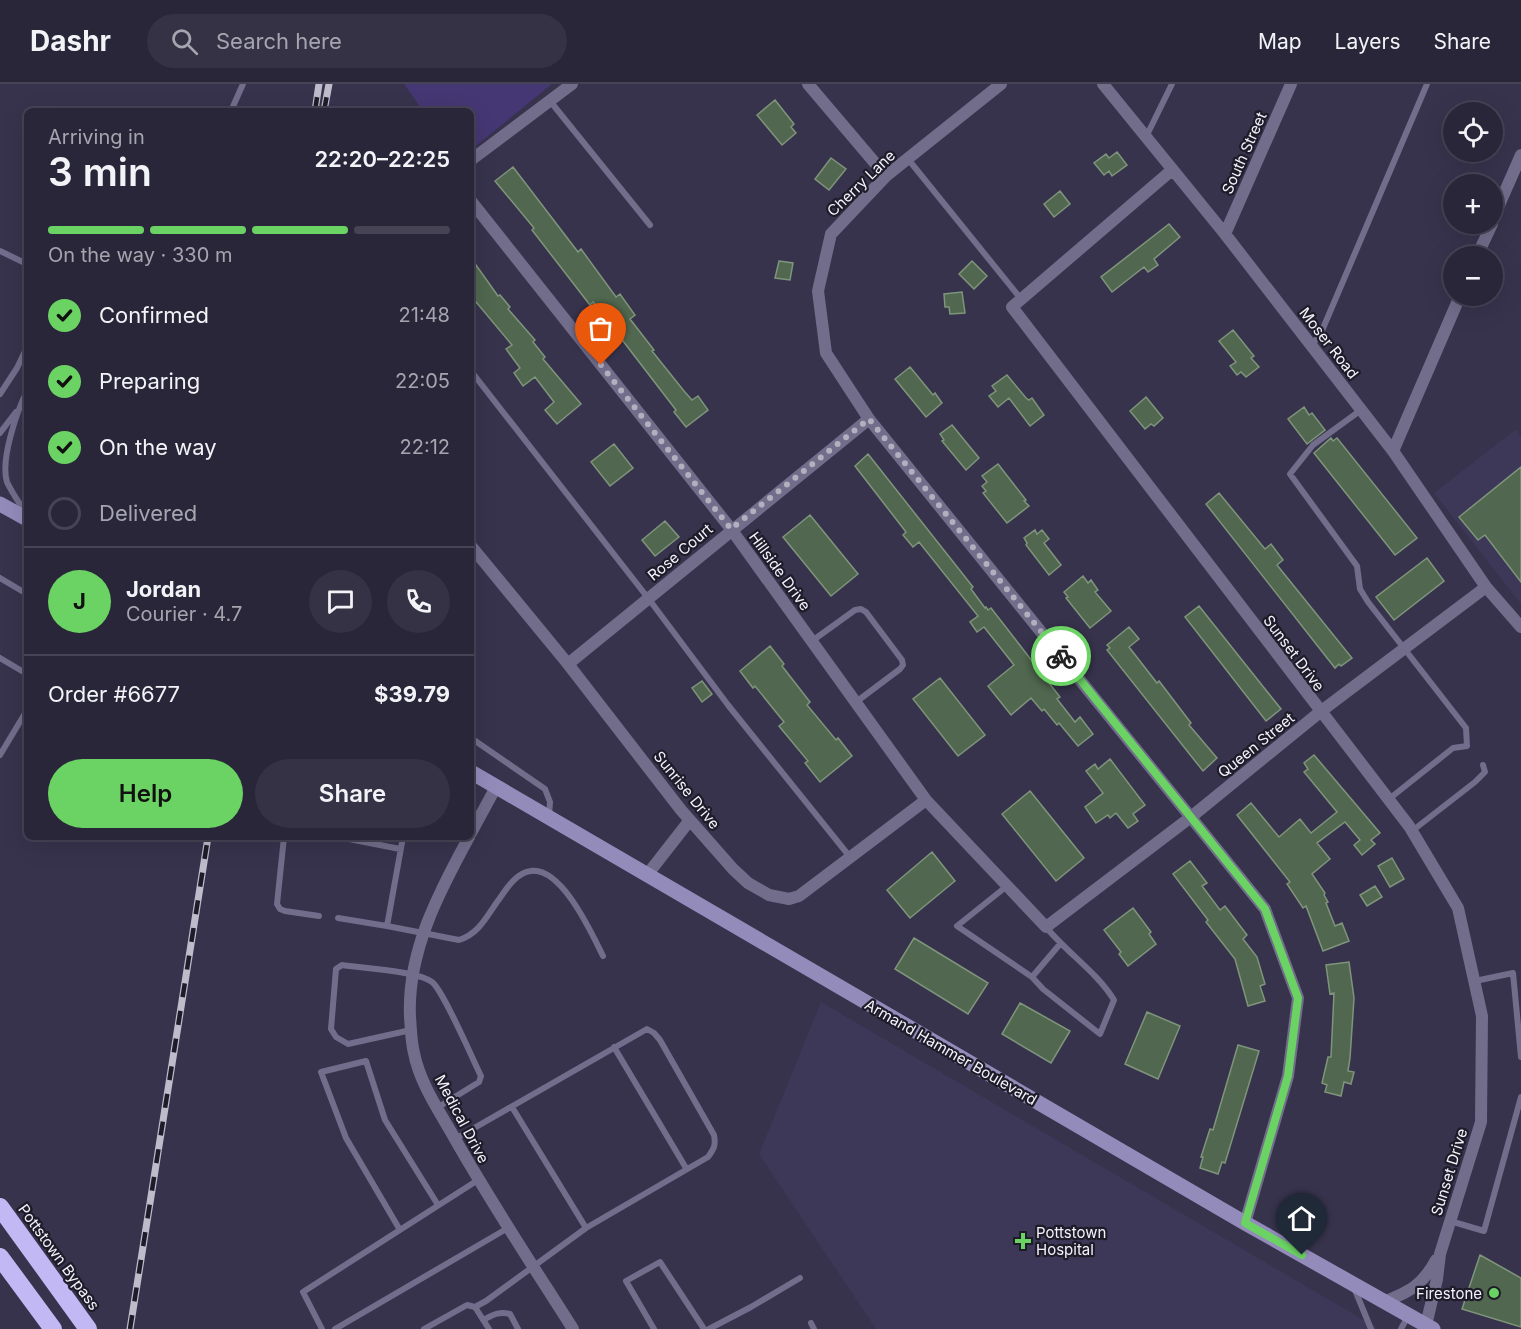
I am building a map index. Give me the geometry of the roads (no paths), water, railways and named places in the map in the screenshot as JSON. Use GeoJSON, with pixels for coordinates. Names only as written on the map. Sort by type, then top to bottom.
{"type":"FeatureCollection","features":[{"type":"Feature","properties":{"kind":"highway","name":"Pottstown Bypass"},"geometry":{"type":"LineString","coordinates":[[0,1207],[88,1329]]}},
{"type":"Feature","properties":{"kind":"highway"},"geometry":{"type":"LineString","coordinates":[[0,1257],[53,1329]]}},
{"type":"Feature","properties":{"kind":"street"},"geometry":{"type":"LineString","coordinates":[[474,158],[572,84]]}},
{"type":"Feature","properties":{"kind":"street"},"geometry":{"type":"LineString","coordinates":[[808,84],[886,176]]}},
{"type":"Feature","properties":{"kind":"street","name":"Cherry Lane"},"geometry":{"type":"LineString","coordinates":[[1001,84],[886,176],[831,234],[818,291],[826,353],[869,419],[1265,909],[1298,998],[1288,1076],[1245,1223]]}},
{"type":"Feature","properties":{"kind":"street","name":"Moser Road"},"geometry":{"type":"LineString","coordinates":[[1103,84],[1225,234],[1393,451],[1486,587],[1521,627]]}},
{"type":"Feature","properties":{"kind":"street","name":"South Street"},"geometry":{"type":"LineString","coordinates":[[1225,234],[1291,84]]}},
{"type":"Feature","properties":{"kind":"street"},"geometry":{"type":"LineString","coordinates":[[1503,197],[1521,155]]}},
{"type":"Feature","properties":{"kind":"street"},"geometry":{"type":"LineString","coordinates":[[1022,299],[1172,170]]}},
{"type":"Feature","properties":{"kind":"street","name":"Hillside Drive"},"geometry":{"type":"LineString","coordinates":[[474,205],[731,529],[926,800],[1046,927]]}},
{"type":"Feature","properties":{"kind":"street","name":"Sunset Drive"},"geometry":{"type":"LineString","coordinates":[[1022,299],[1012,307],[1412,831],[1458,908],[1482,1016],[1481,1122],[1440,1254],[1428,1328]]}},
{"type":"Feature","properties":{"kind":"street"},"geometry":{"type":"LineString","coordinates":[[1393,451],[1456,306]]}},
{"type":"Feature","properties":{"kind":"street","name":"Rose Court"},"geometry":{"type":"LineString","coordinates":[[568,664],[731,529],[869,419]]}},
{"type":"Feature","properties":{"kind":"street"},"geometry":{"type":"LineString","coordinates":[[0,504],[24,516]]}},
{"type":"Feature","properties":{"kind":"street","name":"Sunrise Drive"},"geometry":{"type":"LineString","coordinates":[[474,550],[568,664],[690,820],[748,883],[779,898],[789,899],[799,896],[926,800]]}},
{"type":"Feature","properties":{"kind":"street","name":"Queen Street"},"geometry":{"type":"LineString","coordinates":[[1046,927],[1191,817],[1320,711],[1486,587]]}},
{"type":"Feature","properties":{"kind":"street","name":"Armand Hammer Boulevard"},"geometry":{"type":"LineString","coordinates":[[474,774],[1428,1328]]}},
{"type":"Feature","properties":{"kind":"street"},"geometry":{"type":"LineString","coordinates":[[474,827],[496,787]]}},
{"type":"Feature","properties":{"kind":"street"},"geometry":{"type":"LineString","coordinates":[[647,875],[690,820]]}},
{"type":"Feature","properties":{"kind":"street","name":"Medical Drive"},"geometry":{"type":"LineString","coordinates":[[467,840],[432,908],[424,932],[414,975],[410,1015],[414,1053],[426,1087],[478,1180],[573,1329]]}},
{"type":"Feature","properties":{"kind":"street","name":"Sunset Drive"},"geometry":{"type":"LineString","coordinates":[[1384,1302],[1422,1283],[1440,1254]]}},
{"type":"Feature","properties":{"kind":"lane"},"geometry":{"type":"LineString","coordinates":[[232,108],[243,84]]}},
{"type":"Feature","properties":{"kind":"lane"},"geometry":{"type":"LineString","coordinates":[[1146,137],[1173,84]]}},
{"type":"Feature","properties":{"kind":"lane"},"geometry":{"type":"LineString","coordinates":[[1312,346],[1321,333],[1427,84]]}},
{"type":"Feature","properties":{"kind":"lane"},"geometry":{"type":"LineString","coordinates":[[550,101],[650,225]]}},
{"type":"Feature","properties":{"kind":"lane"},"geometry":{"type":"LineString","coordinates":[[908,159],[1022,299]]}},
{"type":"Feature","properties":{"kind":"lane"},"geometry":{"type":"LineString","coordinates":[[0,251],[24,263]]}},
{"type":"Feature","properties":{"kind":"lane"},"geometry":{"type":"LineString","coordinates":[[0,394],[24,353]]}},
{"type":"Feature","properties":{"kind":"lane"},"geometry":{"type":"LineString","coordinates":[[474,375],[648,598],[728,705],[850,857]]}},
{"type":"Feature","properties":{"kind":"lane"},"geometry":{"type":"LineString","coordinates":[[24,397],[18,410],[5,459],[6,481],[24,512]]}},
{"type":"Feature","properties":{"kind":"lane"},"geometry":{"type":"LineString","coordinates":[[0,433],[18,410]]}},
{"type":"Feature","properties":{"kind":"lane"},"geometry":{"type":"LineString","coordinates":[[1361,410],[1313,445],[1290,474],[1357,566],[1360,589],[1466,728],[1467,746],[1453,748],[1388,799]]}},
{"type":"Feature","properties":{"kind":"lane"},"geometry":{"type":"LineString","coordinates":[[0,578],[24,592]]}},
{"type":"Feature","properties":{"kind":"lane"},"geometry":{"type":"LineString","coordinates":[[812,642],[855,610],[861,609],[866,612],[902,660],[903,665],[900,669],[856,702]]}},
{"type":"Feature","properties":{"kind":"lane"},"geometry":{"type":"LineString","coordinates":[[0,658],[24,672]]}},
{"type":"Feature","properties":{"kind":"lane"},"geometry":{"type":"LineString","coordinates":[[0,755],[24,715]]}},
{"type":"Feature","properties":{"kind":"lane"},"geometry":{"type":"LineString","coordinates":[[474,740],[545,789],[550,802],[549,818]]}},
{"type":"Feature","properties":{"kind":"lane"},"geometry":{"type":"LineString","coordinates":[[1412,831],[1475,782],[1485,772],[1484,765]]}},
{"type":"Feature","properties":{"kind":"lane"},"geometry":{"type":"LineString","coordinates":[[284,840],[277,904],[285,911],[319,916]]}},
{"type":"Feature","properties":{"kind":"lane"},"geometry":{"type":"LineString","coordinates":[[354,840],[400,849]]}},
{"type":"Feature","properties":{"kind":"lane"},"geometry":{"type":"LineString","coordinates":[[387,926],[402,840]]}},
{"type":"Feature","properties":{"kind":"lane"},"geometry":{"type":"LineString","coordinates":[[338,918],[459,940],[477,931],[511,882],[531,871],[538,872],[555,881],[569,895],[603,956]]}},
{"type":"Feature","properties":{"kind":"lane"},"geometry":{"type":"LineString","coordinates":[[1007,886],[957,926],[1032,977],[1042,989],[1100,1035],[1114,1000],[1106,988],[1060,944],[1046,927]]}},
{"type":"Feature","properties":{"kind":"lane"},"geometry":{"type":"LineString","coordinates":[[1032,977],[1060,944]]}},
{"type":"Feature","properties":{"kind":"lane"},"geometry":{"type":"LineString","coordinates":[[411,1030],[348,1044],[336,1037],[331,1029],[336,969],[342,965],[414,975],[433,982],[481,1076],[479,1082],[437,1108]]}},
{"type":"Feature","properties":{"kind":"lane"},"geometry":{"type":"LineString","coordinates":[[1474,982],[1513,973],[1521,1057]]}},
{"type":"Feature","properties":{"kind":"lane"},"geometry":{"type":"LineString","coordinates":[[424,1329],[467,1305],[476,1307],[486,1301],[586,1228],[708,1157],[714,1150],[714,1135],[660,1040],[646,1029],[455,1139]]}},
{"type":"Feature","properties":{"kind":"lane"},"geometry":{"type":"LineString","coordinates":[[614,1047],[686,1168]]}},
{"type":"Feature","properties":{"kind":"lane"},"geometry":{"type":"LineString","coordinates":[[400,1230],[346,1138],[321,1072],[366,1061],[385,1120],[438,1205]]}},
{"type":"Feature","properties":{"kind":"lane"},"geometry":{"type":"LineString","coordinates":[[1450,1221],[1484,1231],[1521,1097]]}},
{"type":"Feature","properties":{"kind":"lane"},"geometry":{"type":"LineString","coordinates":[[512,1107],[586,1228]]}},
{"type":"Feature","properties":{"kind":"lane"},"geometry":{"type":"LineString","coordinates":[[322,1329],[303,1292],[478,1180]]}},
{"type":"Feature","properties":{"kind":"lane"},"geometry":{"type":"LineString","coordinates":[[335,1329],[508,1228]]}},
{"type":"Feature","properties":{"kind":"lane"},"geometry":{"type":"LineString","coordinates":[[654,1329],[626,1281],[660,1262],[704,1329]]}},
{"type":"Feature","properties":{"kind":"lane"},"geometry":{"type":"LineString","coordinates":[[709,1329],[800,1278]]}},
{"type":"Feature","properties":{"kind":"lane"},"geometry":{"type":"LineString","coordinates":[[1353,1284],[1371,1329]]}},
{"type":"Feature","properties":{"kind":"lane"},"geometry":{"type":"LineString","coordinates":[[476,1307],[489,1329]]}},
{"type":"Feature","properties":{"kind":"lane"},"geometry":{"type":"LineString","coordinates":[[483,1320],[504,1312],[510,1314],[518,1329]]}},
{"type":"Feature","properties":{"kind":"lane"},"geometry":{"type":"LineString","coordinates":[[1401,1329],[1408,1315]]}},
{"type":"Feature","properties":{"kind":"railway"},"geometry":{"type":"LineString","coordinates":[[315,108],[319,84]]}},
{"type":"Feature","properties":{"kind":"railway"},"geometry":{"type":"LineString","coordinates":[[325,108],[329,84]]}},
{"type":"Feature","properties":{"kind":"railway"},"geometry":{"type":"LineString","coordinates":[[130,1329],[208,840]]}},
{"type":"Feature","properties":{"kind":"place","name":"Pottstown Hospital"},"geometry":{"type":"Point","coordinates":[1023,1241]}},
{"type":"Feature","properties":{"kind":"place","name":"Firestone"},"geometry":{"type":"Point","coordinates":[1494,1293]}}]}
